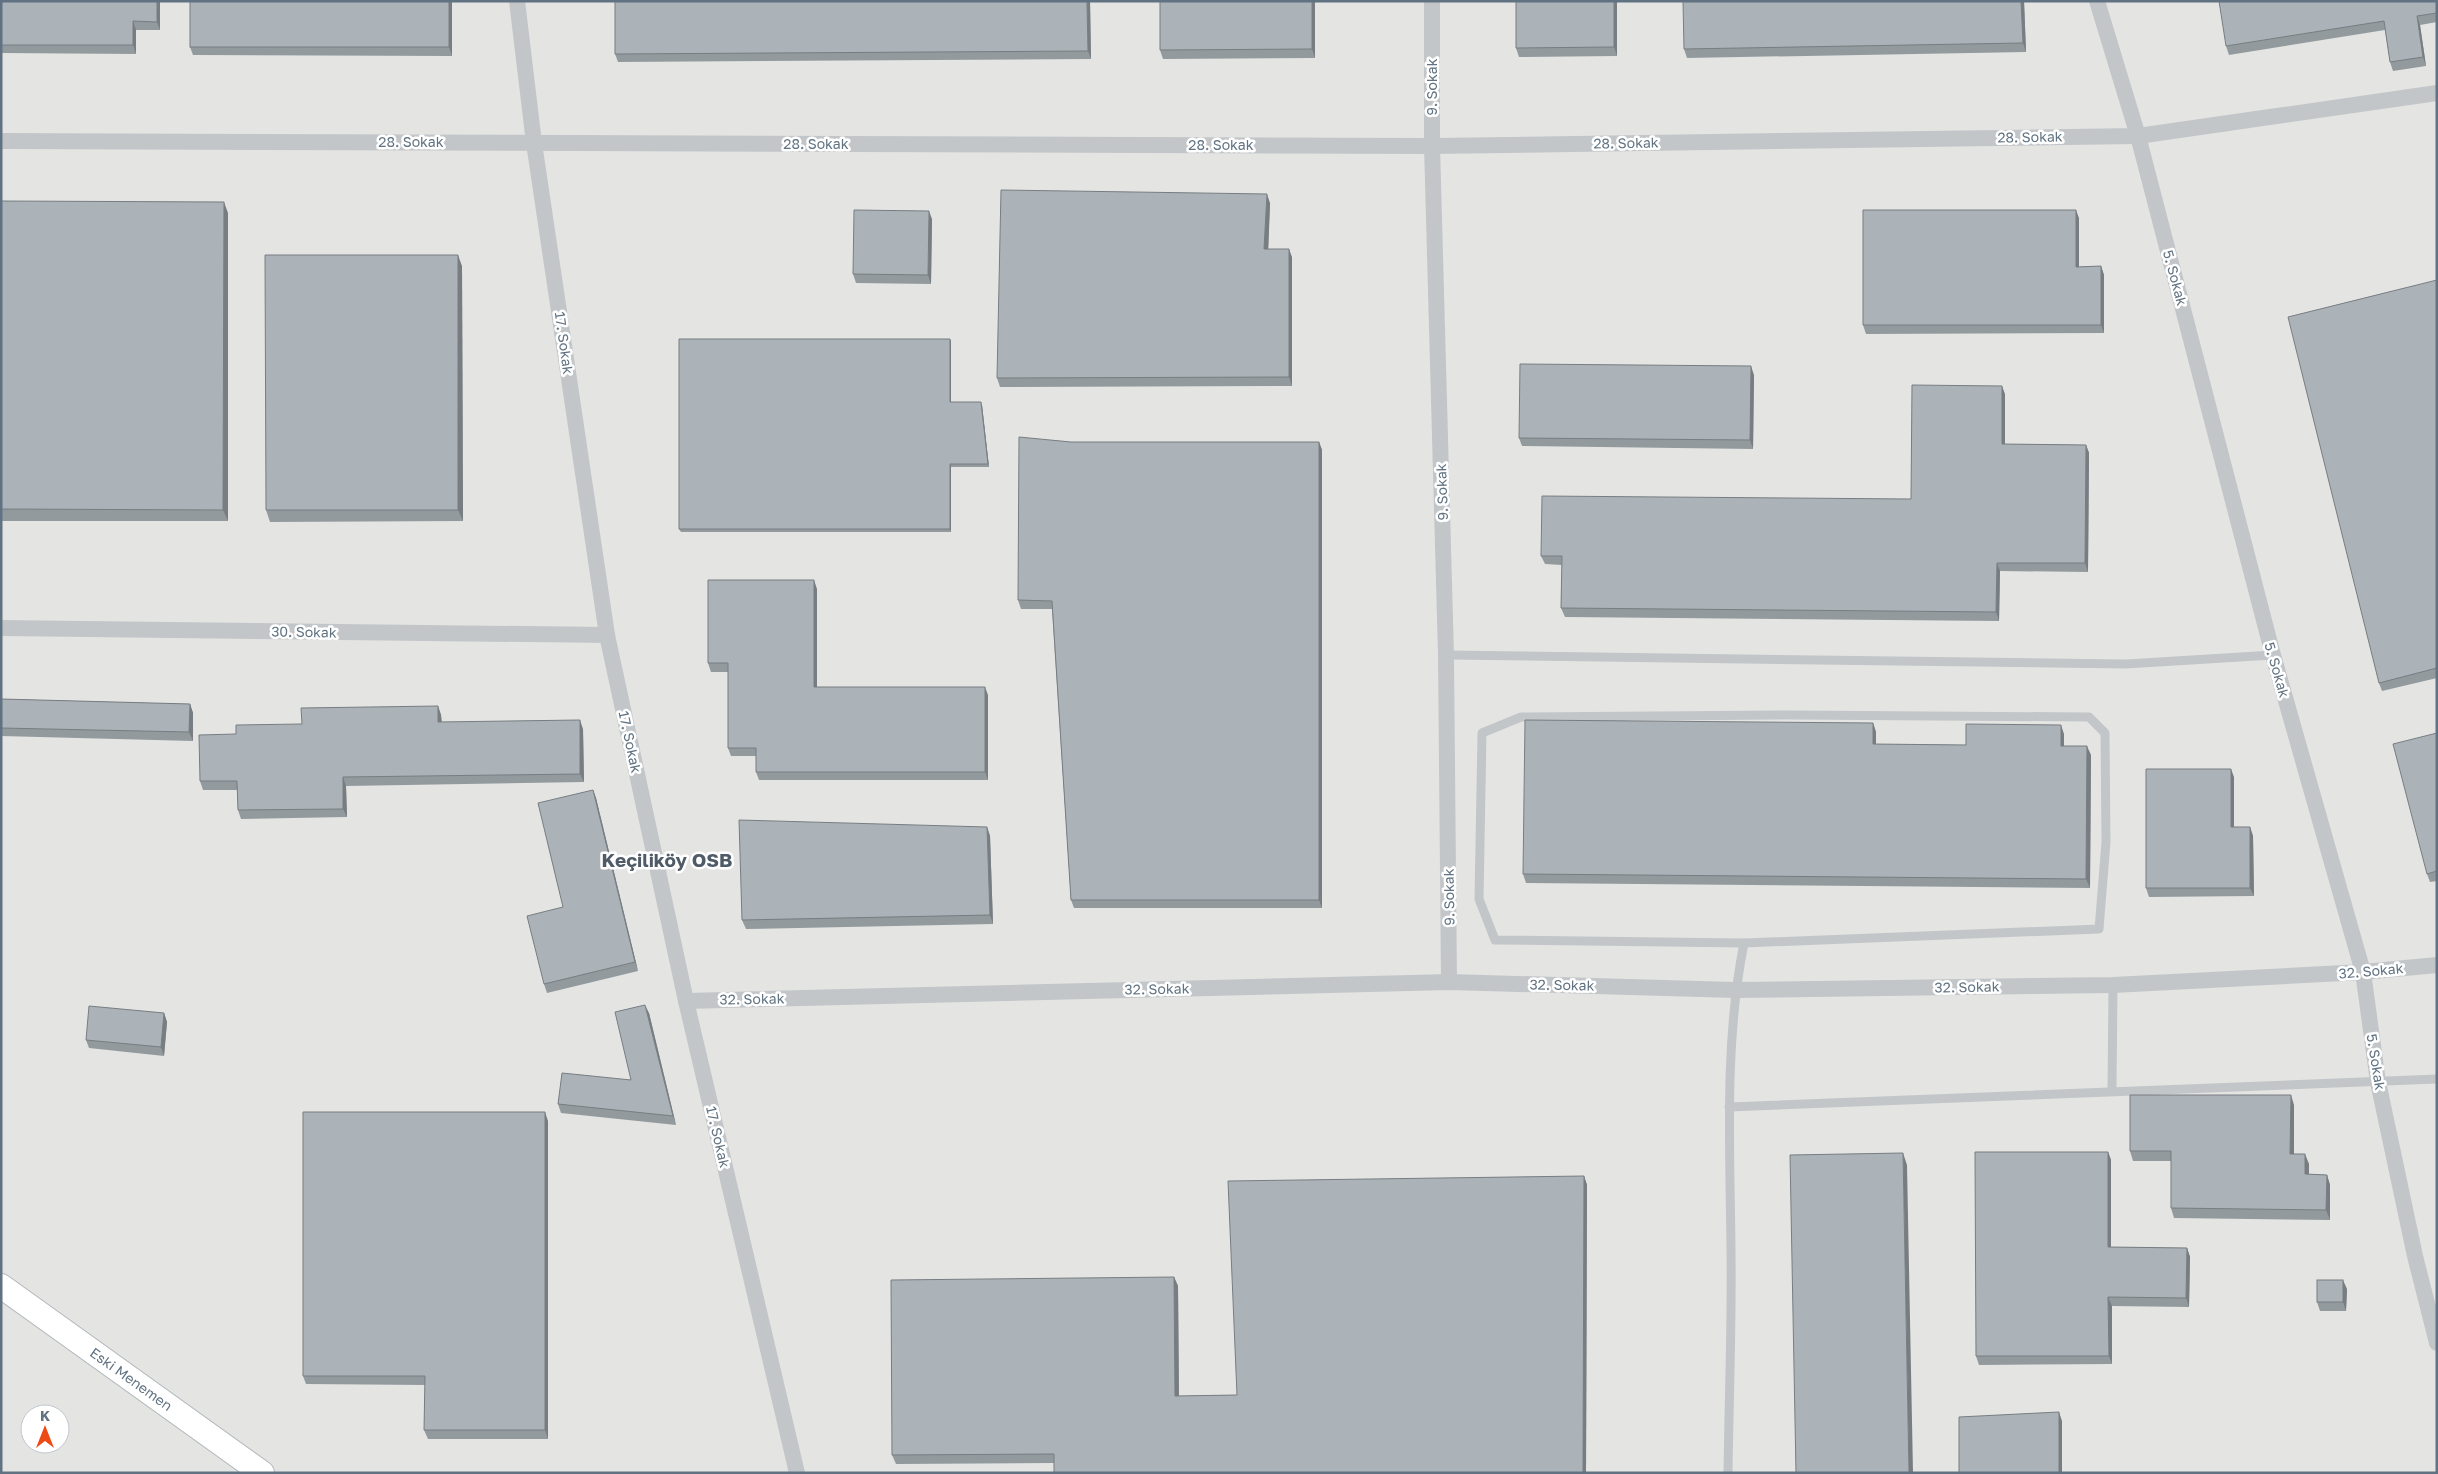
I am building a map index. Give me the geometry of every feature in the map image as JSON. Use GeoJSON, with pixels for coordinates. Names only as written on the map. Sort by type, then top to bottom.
{"type":"FeatureCollection","features":[{"type":"Feature","properties":{"kind":"street","name":"17. Sokak"},"geometry":{"type":"LineString","coordinates":[[517,1],[534,143],[607,636],[686,1001],[797,1473]]}},
{"type":"Feature","properties":{"kind":"street","name":"9. Sokak"},"geometry":{"type":"LineString","coordinates":[[1432,1],[1432,146],[1446,655],[1449,982]]}},
{"type":"Feature","properties":{"kind":"street","name":"5. Sokak"},"geometry":{"type":"LineString","coordinates":[[2096,1],[2138,136],[2273,655],[2363,972],[2378,1082],[2415,1256],[2437,1343]]}},
{"type":"Feature","properties":{"kind":"street","name":"28. Sokak"},"geometry":{"type":"LineString","coordinates":[[1,141],[1432,146],[2138,136],[2437,93]]}},
{"type":"Feature","properties":{"kind":"street","name":"30. Sokak"},"geometry":{"type":"LineString","coordinates":[[1,628],[607,636]]}},
{"type":"Feature","properties":{"kind":"street","name":"32. Sokak"},"geometry":{"type":"LineString","coordinates":[[686,1001],[1449,982],[1735,990],[2113,986],[2363,972],[2437,965]]}},
{"type":"Feature","properties":{"kind":"street","name":"Eski Menemen"},"geometry":{"type":"LineString","coordinates":[[1,1286],[262,1473]]}},
{"type":"Feature","properties":{"kind":"lane"},"geometry":{"type":"LineString","coordinates":[[1446,655],[2126,664],[2273,655]]}},
{"type":"Feature","properties":{"kind":"lane"},"geometry":{"type":"LineString","coordinates":[[1782,715],[2089,717],[2105,733],[2106,842],[2099,929],[1744,943],[1496,940],[1479,899],[1482,733],[1521,717],[1782,715]]}},
{"type":"Feature","properties":{"kind":"lane"},"geometry":{"type":"LineString","coordinates":[[1728,1473],[1731,1265],[1730,1107],[1735,990],[1744,943]]}},
{"type":"Feature","properties":{"kind":"lane"},"geometry":{"type":"LineString","coordinates":[[2112,1091],[2113,986]]}},
{"type":"Feature","properties":{"kind":"lane"},"geometry":{"type":"LineString","coordinates":[[1730,1107],[2437,1079]]}},
{"type":"Feature","properties":{"kind":"shaded area"},"geometry":{"type":"Polygon","coordinates":[[[1,1],[2437,1],[2437,1473],[1,1473],[1,1]]]}},
{"type":"Feature","properties":{"kind":"building"},"geometry":{"type":"Polygon","coordinates":[[[1,1],[157,1],[157,22],[133,21],[133,45],[1,45],[1,1]]]}},
{"type":"Feature","properties":{"kind":"building"},"geometry":{"type":"Polygon","coordinates":[[[190,1],[449,1],[449,47],[190,47],[190,1]]]}},
{"type":"Feature","properties":{"kind":"building"},"geometry":{"type":"Polygon","coordinates":[[[615,1],[1087,1],[1088,51],[615,54],[615,1]]]}},
{"type":"Feature","properties":{"kind":"building"},"geometry":{"type":"Polygon","coordinates":[[[1160,1],[1312,1],[1312,49],[1160,50],[1160,1]]]}},
{"type":"Feature","properties":{"kind":"building"},"geometry":{"type":"Polygon","coordinates":[[[1516,1],[1614,1],[1614,47],[1516,48],[1516,1]]]}},
{"type":"Feature","properties":{"kind":"building"},"geometry":{"type":"Polygon","coordinates":[[[1683,1],[2021,1],[2023,43],[1684,49],[1683,1]]]}},
{"type":"Feature","properties":{"kind":"building"},"geometry":{"type":"Polygon","coordinates":[[[2219,1],[2437,1],[2437,13],[2417,16],[2423,57],[2390,62],[2384,21],[2226,46],[2219,1]]]}},
{"type":"Feature","properties":{"kind":"building"},"geometry":{"type":"Polygon","coordinates":[[[1001,190],[1267,194],[1264,249],[1289,249],[1289,377],[997,378],[1001,190]]]}},
{"type":"Feature","properties":{"kind":"building"},"geometry":{"type":"Polygon","coordinates":[[[1,201],[224,202],[223,510],[1,509],[1,201]]]}},
{"type":"Feature","properties":{"kind":"building"},"geometry":{"type":"Polygon","coordinates":[[[854,210],[929,211],[928,275],[853,274],[854,210]]]}},
{"type":"Feature","properties":{"kind":"building"},"geometry":{"type":"Polygon","coordinates":[[[1863,210],[2076,210],[2076,267],[2101,266],[2101,325],[1863,325],[1863,210]]]}},
{"type":"Feature","properties":{"kind":"building"},"geometry":{"type":"Polygon","coordinates":[[[265,255],[458,255],[458,510],[266,510],[265,255]]]}},
{"type":"Feature","properties":{"kind":"building"},"geometry":{"type":"Polygon","coordinates":[[[2437,280],[2437,668],[2379,683],[2288,317],[2437,280]]]}},
{"type":"Feature","properties":{"kind":"building"},"geometry":{"type":"Polygon","coordinates":[[[679,339],[950,339],[950,402],[981,402],[988,464],[950,464],[950,529],[679,529],[679,339]]]}},
{"type":"Feature","properties":{"kind":"building"},"geometry":{"type":"Polygon","coordinates":[[[1520,364],[1751,366],[1750,440],[1519,438],[1520,364]]]}},
{"type":"Feature","properties":{"kind":"building"},"geometry":{"type":"Polygon","coordinates":[[[1912,385],[2002,386],[2002,444],[2086,445],[2085,563],[1997,563],[1996,612],[1561,608],[1562,556],[1541,556],[1542,496],[1911,499],[1912,385]]]}},
{"type":"Feature","properties":{"kind":"building"},"geometry":{"type":"Polygon","coordinates":[[[1019,437],[1071,442],[1319,442],[1319,900],[1071,900],[1052,601],[1018,600],[1019,437]]]}},
{"type":"Feature","properties":{"kind":"building"},"geometry":{"type":"Polygon","coordinates":[[[708,580],[814,580],[814,687],[985,687],[985,772],[756,772],[756,748],[728,748],[728,663],[708,663],[708,580]]]}},
{"type":"Feature","properties":{"kind":"building"},"geometry":{"type":"Polygon","coordinates":[[[1,699],[190,704],[189,732],[1,728],[1,699]]]}},
{"type":"Feature","properties":{"kind":"building"},"geometry":{"type":"Polygon","coordinates":[[[438,706],[438,722],[580,720],[580,774],[343,777],[343,809],[238,810],[237,781],[200,781],[199,735],[236,734],[236,725],[302,724],[301,708],[438,706]]]}},
{"type":"Feature","properties":{"kind":"building"},"geometry":{"type":"Polygon","coordinates":[[[1525,720],[1873,723],[1873,744],[1966,745],[1966,724],[2061,725],[2061,746],[2087,746],[2086,879],[1523,874],[1525,720]]]}},
{"type":"Feature","properties":{"kind":"building"},"geometry":{"type":"Polygon","coordinates":[[[2437,733],[2437,871],[2427,874],[2393,744],[2437,733]]]}},
{"type":"Feature","properties":{"kind":"building"},"geometry":{"type":"Polygon","coordinates":[[[2146,769],[2231,769],[2231,827],[2250,827],[2250,888],[2146,888],[2146,769]]]}},
{"type":"Feature","properties":{"kind":"building"},"geometry":{"type":"Polygon","coordinates":[[[593,790],[635,962],[544,984],[527,916],[563,907],[538,803],[593,790]]]}},
{"type":"Feature","properties":{"kind":"building"},"geometry":{"type":"Polygon","coordinates":[[[739,820],[987,827],[990,915],[742,920],[739,820]]]}},
{"type":"Feature","properties":{"kind":"building"},"geometry":{"type":"Polygon","coordinates":[[[645,1005],[673,1116],[558,1104],[562,1073],[631,1080],[615,1012],[645,1005]]]}},
{"type":"Feature","properties":{"kind":"building"},"geometry":{"type":"Polygon","coordinates":[[[89,1006],[164,1013],[161,1047],[86,1040],[89,1006]]]}},
{"type":"Feature","properties":{"kind":"building"},"geometry":{"type":"Polygon","coordinates":[[[2130,1095],[2291,1095],[2290,1154],[2305,1154],[2305,1174],[2327,1175],[2326,1210],[2171,1208],[2171,1151],[2130,1151],[2130,1095]]]}},
{"type":"Feature","properties":{"kind":"building"},"geometry":{"type":"Polygon","coordinates":[[[303,1112],[545,1112],[545,1430],[424,1430],[425,1376],[303,1376],[303,1112]]]}},
{"type":"Feature","properties":{"kind":"building"},"geometry":{"type":"Polygon","coordinates":[[[1975,1152],[2108,1152],[2108,1247],[2187,1248],[2186,1298],[2108,1297],[2109,1356],[1976,1356],[1975,1152]]]}},
{"type":"Feature","properties":{"kind":"building"},"geometry":{"type":"Polygon","coordinates":[[[1903,1153],[1909,1473],[1796,1473],[1790,1155],[1903,1153]]]}},
{"type":"Feature","properties":{"kind":"building"},"geometry":{"type":"Polygon","coordinates":[[[1584,1176],[1583,1473],[1054,1473],[1054,1454],[892,1455],[891,1280],[1174,1277],[1175,1396],[1237,1395],[1228,1181],[1584,1176]]]}},
{"type":"Feature","properties":{"kind":"building"},"geometry":{"type":"Polygon","coordinates":[[[2317,1280],[2343,1280],[2343,1302],[2317,1302],[2317,1280]]]}},
{"type":"Feature","properties":{"kind":"building"},"geometry":{"type":"Polygon","coordinates":[[[2059,1412],[2059,1473],[1959,1473],[1959,1417],[2059,1412]]]}},
{"type":"Feature","properties":{"kind":"district","name":"Keçiliköy OSB"},"geometry":{"type":"Point","coordinates":[667,860]}}]}
